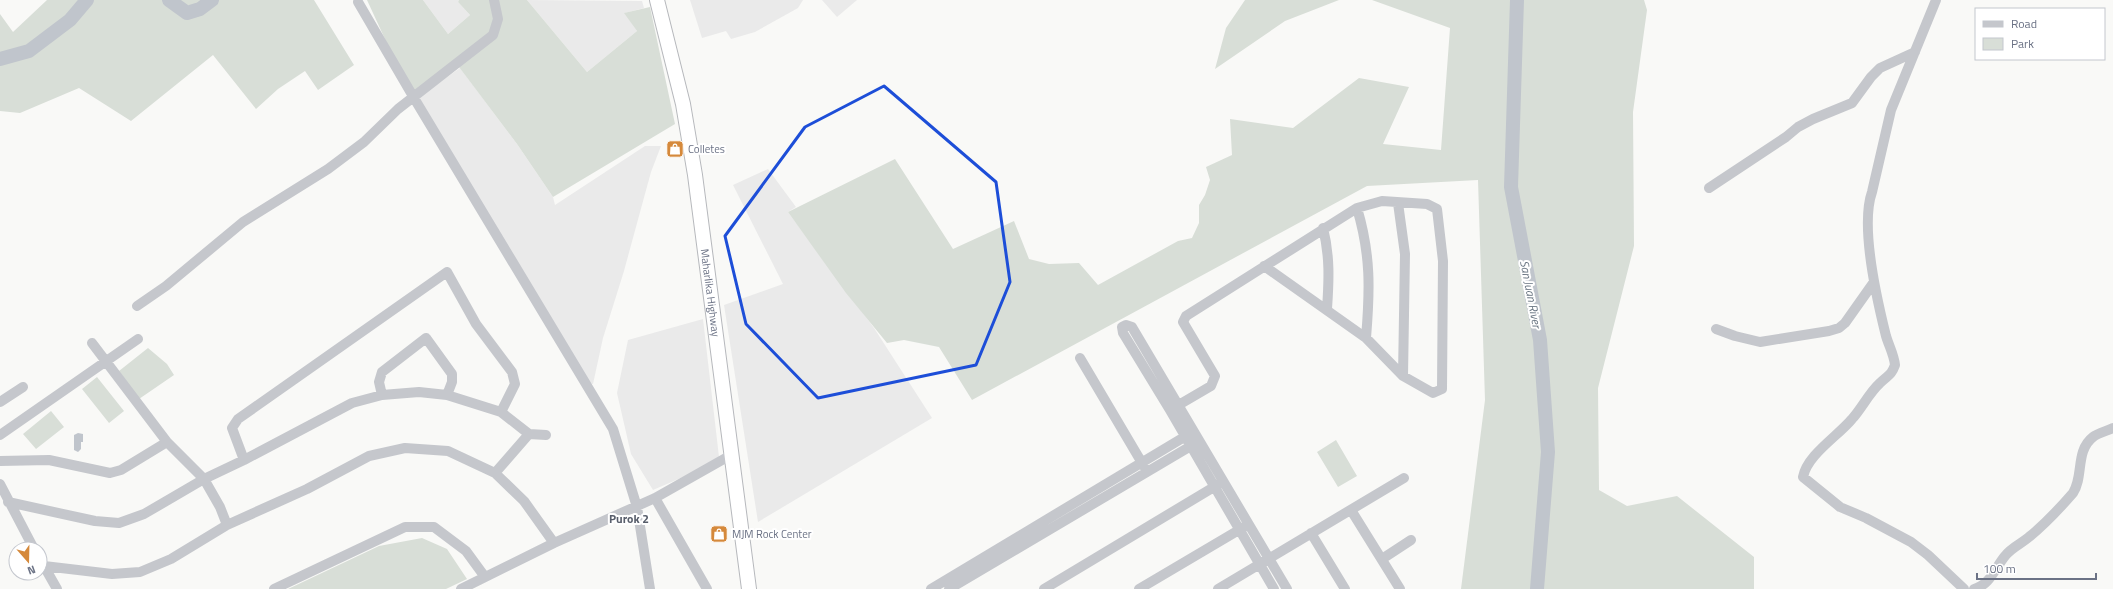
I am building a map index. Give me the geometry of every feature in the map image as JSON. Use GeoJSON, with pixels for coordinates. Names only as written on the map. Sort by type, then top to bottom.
{"type":"FeatureCollection","features":[{"type":"Feature","properties":{"kind":"highway","name":"Maharlika Highway"},"geometry":{"type":"LineString","coordinates":[[657,0],[683,104],[695,175],[749,589]]}},
{"type":"Feature","properties":{"kind":"street"},"geometry":{"type":"LineString","coordinates":[[137,306],[166,286],[243,222],[328,169],[384,125],[398,109],[493,35],[498,19],[494,0]]}},
{"type":"Feature","properties":{"kind":"street"},"geometry":{"type":"LineString","coordinates":[[1936,0],[1891,110],[1868,205],[1874,282],[1882,318],[1894,356],[1895,365],[1892,374],[1880,383],[1852,420],[1810,461],[1804,469],[1803,477],[1840,507],[1866,518],[1928,554],[1964,589]]}},
{"type":"Feature","properties":{"kind":"street"},"geometry":{"type":"LineString","coordinates":[[358,2],[613,429],[637,507],[650,589]]}},
{"type":"Feature","properties":{"kind":"street"},"geometry":{"type":"LineString","coordinates":[[1709,188],[1786,137],[1798,127],[1852,103],[1871,77],[1880,68],[1915,52]]}},
{"type":"Feature","properties":{"kind":"street"},"geometry":{"type":"LineString","coordinates":[[1174,407],[1211,386],[1215,376],[1183,322],[1186,316],[1323,228],[1357,208],[1382,201],[1427,204],[1437,209],[1443,261],[1442,389],[1433,393],[1403,376],[1366,338],[1327,309],[1264,266]]}},
{"type":"Feature","properties":{"kind":"street"},"geometry":{"type":"LineString","coordinates":[[1398,203],[1405,254],[1403,376]]}},
{"type":"Feature","properties":{"kind":"street"},"geometry":{"type":"LineString","coordinates":[[1357,208],[1364,232],[1369,267],[1370,296],[1366,338]]}},
{"type":"Feature","properties":{"kind":"street"},"geometry":{"type":"LineString","coordinates":[[1323,228],[1328,248],[1330,274],[1327,309]]}},
{"type":"Feature","properties":{"kind":"street"},"geometry":{"type":"LineString","coordinates":[[244,460],[232,428],[238,419],[447,272],[476,324],[512,372],[514,384],[502,412]]}},
{"type":"Feature","properties":{"kind":"street"},"geometry":{"type":"LineString","coordinates":[[1716,329],[1735,336],[1760,342],[1807,336],[1839,328],[1874,282]]}},
{"type":"Feature","properties":{"kind":"street"},"geometry":{"type":"LineString","coordinates":[[1196,443],[1186,437],[1174,407],[1132,327],[1126,325],[1122,328],[1123,333],[1174,407],[1195,431],[1196,443],[1219,484],[1240,530],[1274,589]]}},
{"type":"Feature","properties":{"kind":"street"},"geometry":{"type":"LineString","coordinates":[[382,395],[379,382],[382,372],[426,338],[452,374],[452,382],[447,395]]}},
{"type":"Feature","properties":{"kind":"street"},"geometry":{"type":"LineString","coordinates":[[0,435],[138,339]]}},
{"type":"Feature","properties":{"kind":"street"},"geometry":{"type":"LineString","coordinates":[[92,343],[167,442],[204,479],[220,507],[227,525]]}},
{"type":"Feature","properties":{"kind":"street"},"geometry":{"type":"LineString","coordinates":[[1080,358],[1144,467]]}},
{"type":"Feature","properties":{"kind":"street"},"geometry":{"type":"LineString","coordinates":[[0,402],[23,387]]}},
{"type":"Feature","properties":{"kind":"street"},"geometry":{"type":"LineString","coordinates":[[8,502],[94,521],[119,523],[144,514],[204,479],[244,460],[352,403],[382,395],[419,392],[447,395],[502,412],[530,434],[546,435]]}},
{"type":"Feature","properties":{"kind":"street"},"geometry":{"type":"LineString","coordinates":[[1974,589],[1978,588],[1990,578],[2013,546],[2028,538],[2073,493],[2077,486],[2081,453],[2092,437],[2113,428]]}},
{"type":"Feature","properties":{"kind":"street"},"geometry":{"type":"LineString","coordinates":[[949,589],[1144,467],[1195,431]]}},
{"type":"Feature","properties":{"kind":"street"},"geometry":{"type":"LineString","coordinates":[[495,473],[530,434]]}},
{"type":"Feature","properties":{"kind":"street"},"geometry":{"type":"LineString","coordinates":[[0,461],[49,460],[110,473],[121,470],[167,442]]}},
{"type":"Feature","properties":{"kind":"street"},"geometry":{"type":"LineString","coordinates":[[931,589],[1144,467],[1196,443]]}},
{"type":"Feature","properties":{"kind":"street"},"geometry":{"type":"LineString","coordinates":[[48,564],[112,574],[140,572],[171,559],[227,525],[307,488],[369,456],[406,448],[448,451],[495,473],[524,501],[554,543]]}},
{"type":"Feature","properties":{"kind":"street"},"geometry":{"type":"LineString","coordinates":[[461,589],[554,543],[637,507],[731,455]]}},
{"type":"Feature","properties":{"kind":"street"},"geometry":{"type":"LineString","coordinates":[[1218,589],[1404,478]]}},
{"type":"Feature","properties":{"kind":"street"},"geometry":{"type":"LineString","coordinates":[[0,484],[30,541]]}},
{"type":"Feature","properties":{"kind":"street"},"geometry":{"type":"LineString","coordinates":[[1219,484],[1249,524],[1287,589]]}},
{"type":"Feature","properties":{"kind":"street"},"geometry":{"type":"LineString","coordinates":[[1044,589],[1219,484]]}},
{"type":"Feature","properties":{"kind":"street"},"geometry":{"type":"LineString","coordinates":[[655,498],[708,589]]}},
{"type":"Feature","properties":{"kind":"street"},"geometry":{"type":"LineString","coordinates":[[1351,510],[1400,589]]}},
{"type":"Feature","properties":{"kind":"street"},"geometry":{"type":"LineString","coordinates":[[1139,589],[1249,524]]}},
{"type":"Feature","properties":{"kind":"street"},"geometry":{"type":"LineString","coordinates":[[274,589],[405,527],[434,527],[466,551],[485,577]]}},
{"type":"Feature","properties":{"kind":"street"},"geometry":{"type":"LineString","coordinates":[[1311,533],[1345,589]]}},
{"type":"Feature","properties":{"kind":"street"},"geometry":{"type":"LineString","coordinates":[[1382,559],[1412,540]]}},
{"type":"Feature","properties":{"kind":"street"},"geometry":{"type":"LineString","coordinates":[[48,574],[56,589]]}},
{"type":"Feature","properties":{"kind":"highlighted area"},"geometry":{"type":"Polygon","coordinates":[[[884,86],[996,182],[1010,282],[976,365],[818,398],[746,324],[725,236],[805,127],[884,86]]]}},
{"type":"Feature","properties":{"kind":"shaded area"},"geometry":{"type":"Polygon","coordinates":[[[423,0],[459,0],[458,2],[470,15],[448,34],[423,0]]]}},
{"type":"Feature","properties":{"kind":"shaded area"},"geometry":{"type":"Polygon","coordinates":[[[527,0],[642,1],[644,8],[625,13],[637,31],[587,72],[527,0]]]}},
{"type":"Feature","properties":{"kind":"shaded area"},"geometry":{"type":"Polygon","coordinates":[[[690,0],[803,0],[798,8],[755,32],[731,39],[726,31],[702,38],[690,0]]]}},
{"type":"Feature","properties":{"kind":"shaded area"},"geometry":{"type":"Polygon","coordinates":[[[822,0],[857,0],[837,17],[822,0]]]}},
{"type":"Feature","properties":{"kind":"shaded area"},"geometry":{"type":"Polygon","coordinates":[[[460,68],[517,144],[553,197],[555,205],[645,146],[661,146],[651,172],[624,271],[603,338],[593,384],[588,383],[416,99],[460,68]]]}},
{"type":"Feature","properties":{"kind":"shaded area"},"geometry":{"type":"Polygon","coordinates":[[[768,169],[796,207],[788,212],[874,328],[932,418],[758,522],[724,305],[783,284],[733,185],[768,169]]]}},
{"type":"Feature","properties":{"kind":"shaded area"},"geometry":{"type":"Polygon","coordinates":[[[703,319],[719,457],[711,465],[653,490],[631,454],[617,393],[628,340],[703,319]]]}},
{"type":"Feature","properties":{"kind":"shaded area"},"geometry":{"type":"Polygon","coordinates":[[[78,433],[83,434],[83,442],[81,442],[81,449],[78,452],[74,450],[74,435],[78,433]]]}},
{"type":"Feature","properties":{"kind":"green space"},"geometry":{"type":"Polygon","coordinates":[[[47,0],[314,0],[354,65],[318,90],[305,71],[278,89],[256,109],[213,55],[131,121],[79,88],[20,113],[0,111],[0,14],[13,32],[47,0]]]}},
{"type":"Feature","properties":{"kind":"green space"},"geometry":{"type":"Polygon","coordinates":[[[367,0],[423,0],[448,34],[470,15],[458,2],[459,0],[527,0],[587,72],[637,31],[624,13],[650,7],[675,124],[553,197],[517,144],[456,63],[416,93],[396,63],[367,0]]]}},
{"type":"Feature","properties":{"kind":"green space"},"geometry":{"type":"Polygon","coordinates":[[[1245,0],[1339,0],[1285,21],[1215,69],[1226,28],[1245,0]]]}},
{"type":"Feature","properties":{"kind":"green space"},"geometry":{"type":"Polygon","coordinates":[[[1372,0],[1644,0],[1647,10],[1633,112],[1634,246],[1598,388],[1599,490],[1627,506],[1677,496],[1754,557],[1754,589],[1461,589],[1485,400],[1478,180],[1367,186],[972,400],[939,347],[904,340],[887,343],[846,293],[788,212],[895,159],[953,249],[1014,221],[1029,259],[1049,264],[1079,263],[1098,285],[1178,241],[1192,238],[1199,223],[1199,205],[1205,195],[1210,180],[1206,167],[1232,155],[1230,119],[1293,128],[1359,78],[1409,87],[1383,144],[1441,150],[1450,28],[1372,0]]]}},
{"type":"Feature","properties":{"kind":"green space"},"geometry":{"type":"Polygon","coordinates":[[[148,348],[167,364],[174,375],[139,399],[119,371],[148,348]]]}},
{"type":"Feature","properties":{"kind":"green space"},"geometry":{"type":"Polygon","coordinates":[[[97,377],[124,411],[109,423],[82,389],[97,377]]]}},
{"type":"Feature","properties":{"kind":"green space"},"geometry":{"type":"Polygon","coordinates":[[[51,411],[64,427],[36,449],[23,434],[51,411]]]}},
{"type":"Feature","properties":{"kind":"green space"},"geometry":{"type":"Polygon","coordinates":[[[1336,440],[1357,476],[1338,487],[1317,452],[1336,440]]]}},
{"type":"Feature","properties":{"kind":"green space"},"geometry":{"type":"Polygon","coordinates":[[[422,538],[447,549],[467,579],[446,589],[288,589],[379,546],[422,538]]]}},
{"type":"Feature","properties":{"kind":"waterway"},"geometry":{"type":"LineString","coordinates":[[0,59],[29,51],[70,20],[87,0]]}},
{"type":"Feature","properties":{"kind":"waterway"},"geometry":{"type":"LineString","coordinates":[[169,0],[187,13],[200,9],[212,0]]}},
{"type":"Feature","properties":{"kind":"waterway","name":"San Juan River"},"geometry":{"type":"LineString","coordinates":[[1517,0],[1511,187],[1540,340],[1548,452],[1537,589]]}},
{"type":"Feature","properties":{"kind":"place","name":"Colletes"},"geometry":{"type":"Point","coordinates":[675,149]}},
{"type":"Feature","properties":{"kind":"place","name":"MJM Rock Center"},"geometry":{"type":"Point","coordinates":[719,534]}},
{"type":"Feature","properties":{"kind":"district","name":"Purok 2"},"geometry":{"type":"Point","coordinates":[629,518]}}]}
